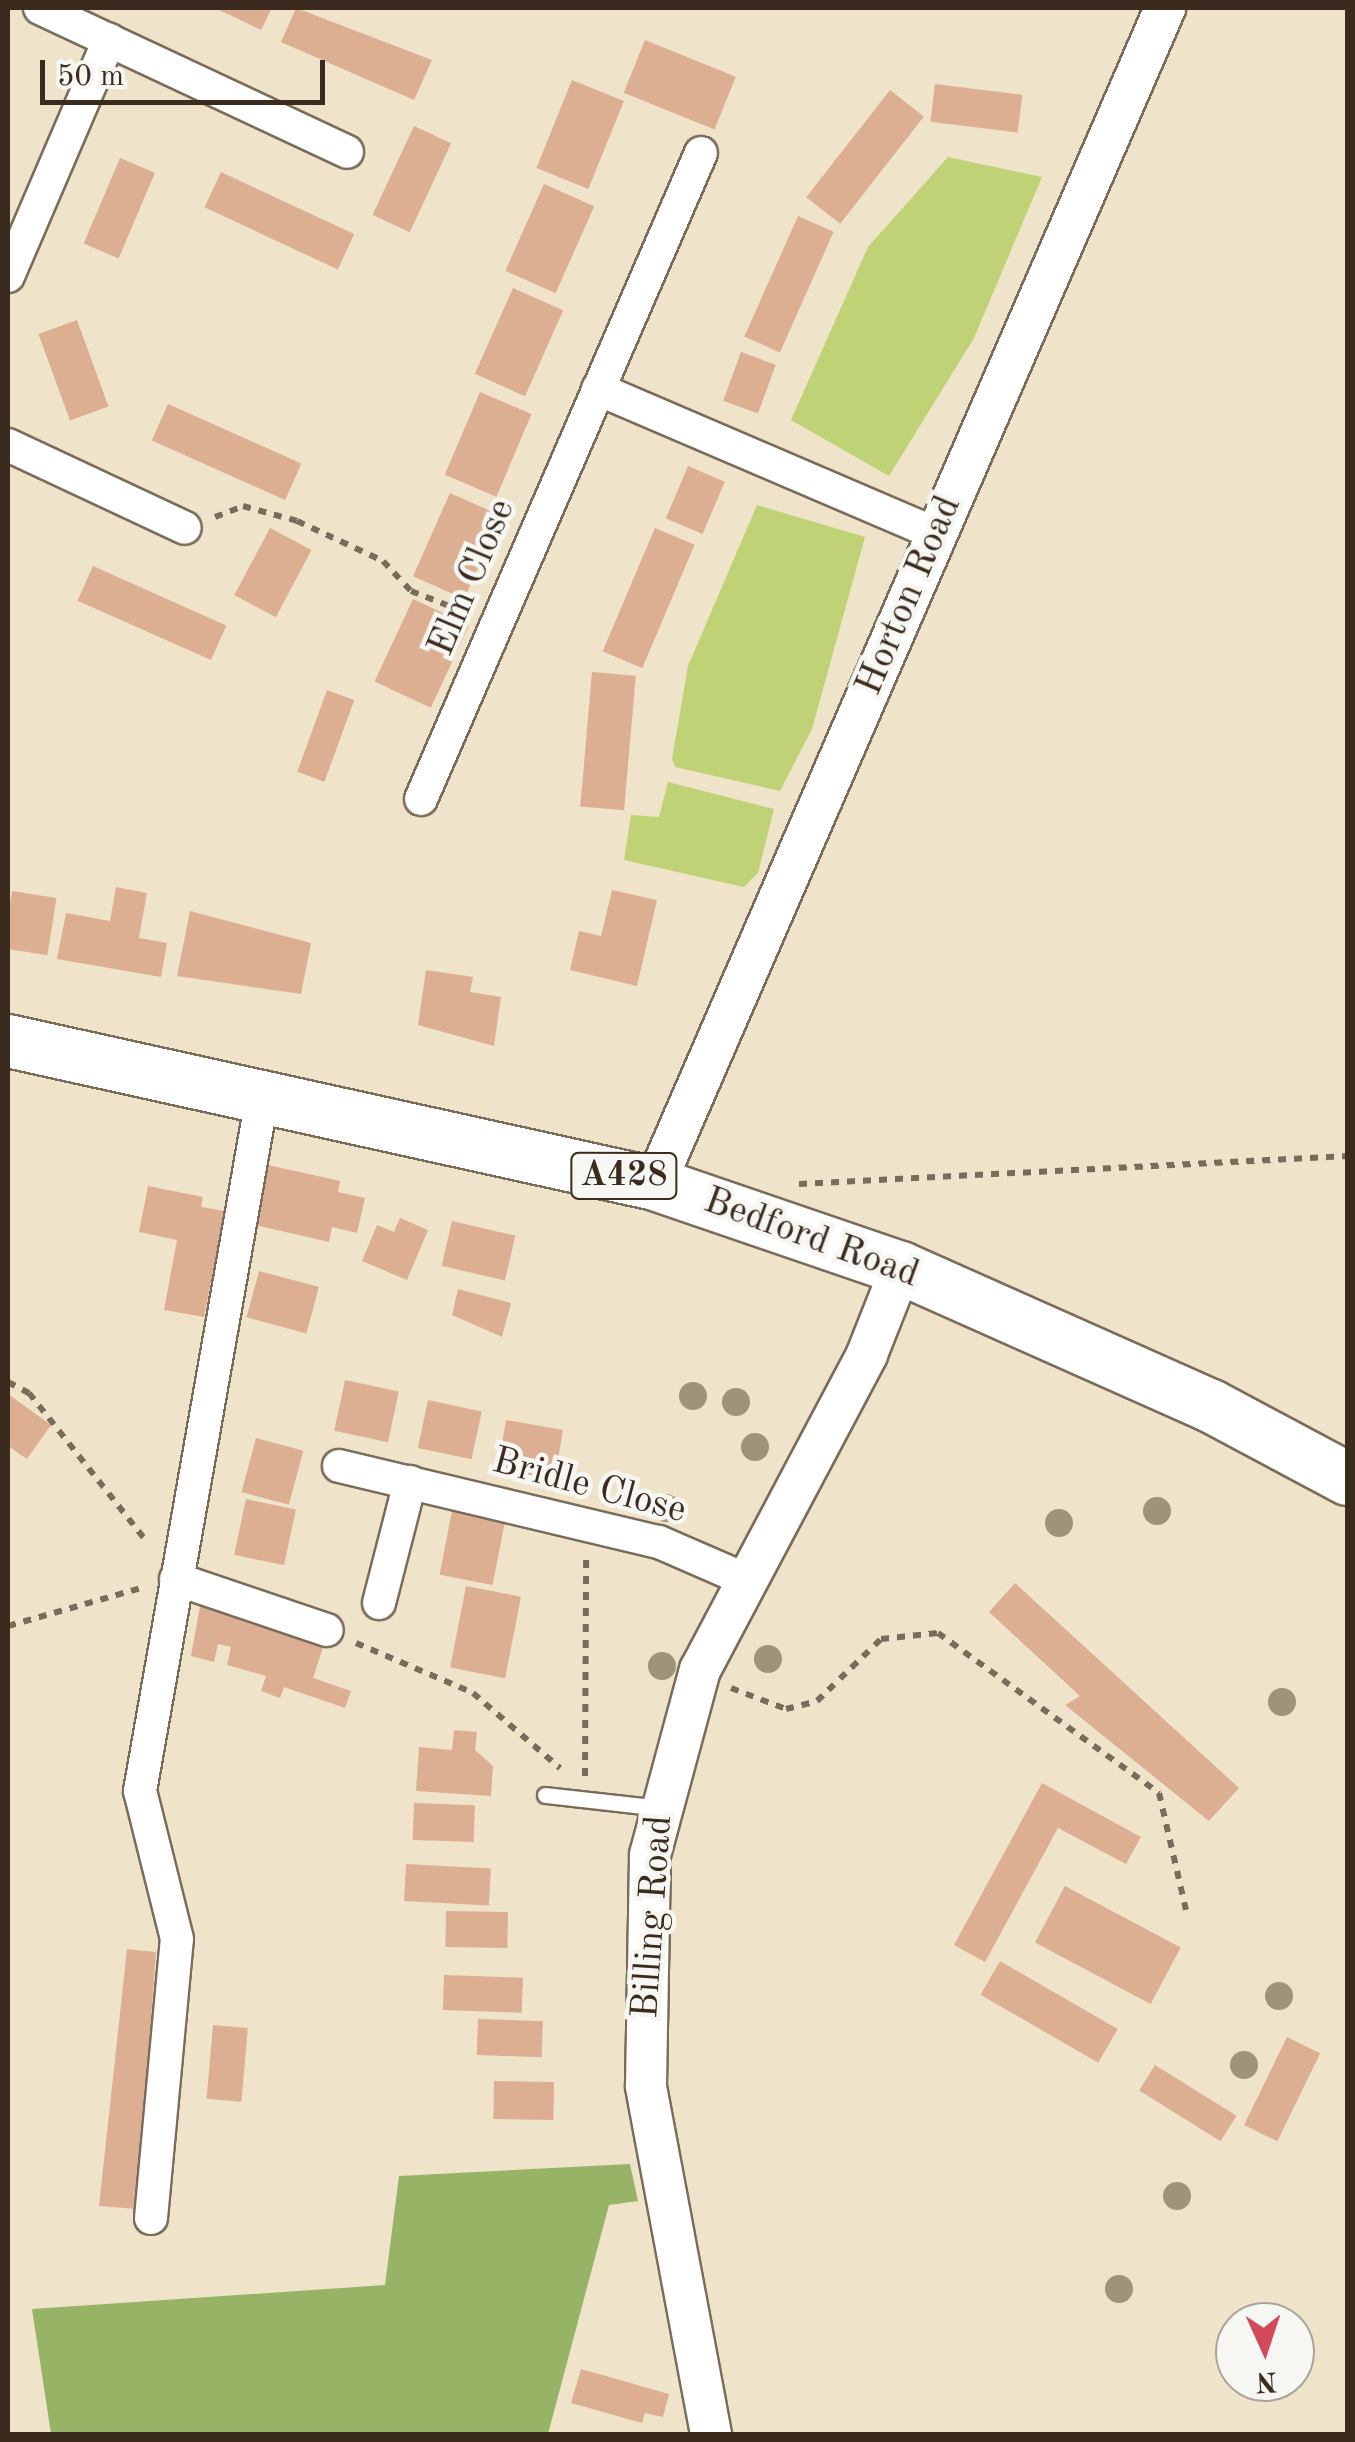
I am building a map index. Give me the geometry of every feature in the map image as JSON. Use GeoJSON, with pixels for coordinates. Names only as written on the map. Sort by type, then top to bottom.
{"type":"FeatureCollection","features":[{"type":"Feature","properties":{"kind":"highway","name":"Bedford Road"},"geometry":{"type":"LineString","coordinates":[[8,1041],[262,1093],[655,1184],[901,1268],[1211,1406],[1348,1480]]}},
{"type":"Feature","properties":{"kind":"street"},"geometry":{"type":"LineString","coordinates":[[40,8],[347,152]]}},
{"type":"Feature","properties":{"kind":"street","name":"Horton Road"},"geometry":{"type":"LineString","coordinates":[[655,1184],[1165,8]]}},
{"type":"Feature","properties":{"kind":"street"},"geometry":{"type":"LineString","coordinates":[[8,276],[109,40]]}},
{"type":"Feature","properties":{"kind":"street","name":"Elm Close"},"geometry":{"type":"LineString","coordinates":[[421,799],[701,153]]}},
{"type":"Feature","properties":{"kind":"street"},"geometry":{"type":"LineString","coordinates":[[598,388],[937,534]]}},
{"type":"Feature","properties":{"kind":"street"},"geometry":{"type":"LineString","coordinates":[[8,445],[184,528]]}},
{"type":"Feature","properties":{"kind":"street"},"geometry":{"type":"LineString","coordinates":[[151,2218],[177,1938],[140,1791],[262,1093]]}},
{"type":"Feature","properties":{"kind":"street","name":"Billing Road"},"geometry":{"type":"LineString","coordinates":[[711,2434],[646,2086],[644,1953],[660,1808],[700,1670],[744,1579],[867,1354],[901,1268]]}},
{"type":"Feature","properties":{"kind":"street","name":"Bridle Close"},"geometry":{"type":"LineString","coordinates":[[339,1466],[586,1524],[744,1579]]}},
{"type":"Feature","properties":{"kind":"street"},"geometry":{"type":"LineString","coordinates":[[380,1604],[410,1482]]}},
{"type":"Feature","properties":{"kind":"street"},"geometry":{"type":"LineString","coordinates":[[176,1578],[327,1630]]}},
{"type":"Feature","properties":{"kind":"lane"},"geometry":{"type":"LineString","coordinates":[[546,1796],[660,1808]]}},
{"type":"Feature","properties":{"kind":"path"},"geometry":{"type":"LineString","coordinates":[[184,528],[244,506],[296,521],[383,561],[411,592],[496,624]]}},
{"type":"Feature","properties":{"kind":"path"},"geometry":{"type":"LineString","coordinates":[[794,1184],[1348,1156]]}},
{"type":"Feature","properties":{"kind":"path"},"geometry":{"type":"LineString","coordinates":[[8,1382],[30,1392],[176,1578],[8,1626]]}},
{"type":"Feature","properties":{"kind":"path"},"geometry":{"type":"LineString","coordinates":[[327,1630],[473,1693],[582,1782],[586,1524]]}},
{"type":"Feature","properties":{"kind":"path"},"geometry":{"type":"LineString","coordinates":[[700,1670],[786,1709],[818,1701],[881,1640],[938,1633],[1159,1793],[1186,1910]]}},
{"type":"Feature","properties":{"kind":"green space"},"geometry":{"type":"Polygon","coordinates":[[[948,157],[1042,177],[974,338],[889,476],[791,420],[868,247],[948,157]]]}},
{"type":"Feature","properties":{"kind":"green space"},"geometry":{"type":"Polygon","coordinates":[[[757,505],[865,537],[812,729],[780,791],[675,767],[672,759],[688,666],[757,505]]]}},
{"type":"Feature","properties":{"kind":"green space"},"geometry":{"type":"Polygon","coordinates":[[[668,782],[774,809],[758,873],[744,887],[624,860],[631,815],[659,817],[668,782]]]}},
{"type":"Feature","properties":{"kind":"green space"},"geometry":{"type":"Polygon","coordinates":[[[630,2164],[638,2201],[609,2205],[548,2434],[51,2434],[32,2309],[385,2285],[399,2176],[630,2164]]]}},
{"type":"Feature","properties":{"kind":"building"},"geometry":{"type":"Polygon","coordinates":[[[215,8],[272,8],[261,30],[215,8]]]}},
{"type":"Feature","properties":{"kind":"building"},"geometry":{"type":"Polygon","coordinates":[[[296,8],[432,60],[414,100],[281,42],[296,8]]]}},
{"type":"Feature","properties":{"kind":"building"},"geometry":{"type":"Polygon","coordinates":[[[645,40],[736,77],[715,130],[624,93],[645,40]]]}},
{"type":"Feature","properties":{"kind":"building"},"geometry":{"type":"Polygon","coordinates":[[[572,80],[624,101],[588,189],[536,168],[572,80]]]}},
{"type":"Feature","properties":{"kind":"building"},"geometry":{"type":"Polygon","coordinates":[[[935,84],[1022,95],[1018,132],[930,122],[935,84]]]}},
{"type":"Feature","properties":{"kind":"building"},"geometry":{"type":"Polygon","coordinates":[[[890,90],[924,116],[840,224],[806,197],[890,90]]]}},
{"type":"Feature","properties":{"kind":"building"},"geometry":{"type":"Polygon","coordinates":[[[414,126],[451,143],[410,232],[373,215],[414,126]]]}},
{"type":"Feature","properties":{"kind":"building"},"geometry":{"type":"Polygon","coordinates":[[[120,158],[155,173],[119,258],[84,244],[120,158]]]}},
{"type":"Feature","properties":{"kind":"building"},"geometry":{"type":"Polygon","coordinates":[[[221,172],[354,234],[338,269],[205,207],[221,172]]]}},
{"type":"Feature","properties":{"kind":"building"},"geometry":{"type":"Polygon","coordinates":[[[544,184],[594,206],[556,293],[505,271],[544,184]]]}},
{"type":"Feature","properties":{"kind":"building"},"geometry":{"type":"Polygon","coordinates":[[[798,216],[834,232],[780,352],[744,337],[798,216]]]}},
{"type":"Feature","properties":{"kind":"building"},"geometry":{"type":"Polygon","coordinates":[[[513,288],[563,310],[525,396],[475,374],[513,288]]]}},
{"type":"Feature","properties":{"kind":"building"},"geometry":{"type":"Polygon","coordinates":[[[77,320],[108,406],[70,420],[38,334],[77,320]]]}},
{"type":"Feature","properties":{"kind":"building"},"geometry":{"type":"Polygon","coordinates":[[[741,352],[776,365],[758,414],[723,401],[741,352]]]}},
{"type":"Feature","properties":{"kind":"building"},"geometry":{"type":"Polygon","coordinates":[[[480,392],[532,414],[496,497],[445,475],[480,392]]]}},
{"type":"Feature","properties":{"kind":"building"},"geometry":{"type":"Polygon","coordinates":[[[168,404],[301,463],[285,500],[152,441],[168,404]]]}},
{"type":"Feature","properties":{"kind":"building"},"geometry":{"type":"Polygon","coordinates":[[[688,466],[725,482],[703,534],[666,518],[688,466]]]}},
{"type":"Feature","properties":{"kind":"building"},"geometry":{"type":"Polygon","coordinates":[[[450,493],[501,516],[464,599],[413,576],[450,493]]]}},
{"type":"Feature","properties":{"kind":"building"},"geometry":{"type":"Polygon","coordinates":[[[270,528],[311,550],[276,617],[234,595],[270,528]]]}},
{"type":"Feature","properties":{"kind":"building"},"geometry":{"type":"Polygon","coordinates":[[[655,528],[695,545],[642,668],[603,651],[655,528]]]}},
{"type":"Feature","properties":{"kind":"building"},"geometry":{"type":"Polygon","coordinates":[[[93,566],[226,625],[211,660],[78,601],[93,566]]]}},
{"type":"Feature","properties":{"kind":"building"},"geometry":{"type":"Polygon","coordinates":[[[413,599],[469,625],[431,708],[375,681],[413,599]]]}},
{"type":"Feature","properties":{"kind":"building"},"geometry":{"type":"Polygon","coordinates":[[[592,672],[636,676],[624,810],[580,806],[592,672]]]}},
{"type":"Feature","properties":{"kind":"building"},"geometry":{"type":"Polygon","coordinates":[[[327,690],[354,700],[324,782],[297,772],[327,690]]]}},
{"type":"Feature","properties":{"kind":"building"},"geometry":{"type":"Polygon","coordinates":[[[116,887],[147,893],[139,938],[167,943],[161,977],[57,959],[66,913],[110,921],[116,887]]]}},
{"type":"Feature","properties":{"kind":"building"},"geometry":{"type":"Polygon","coordinates":[[[612,890],[657,900],[637,986],[570,970],[579,931],[601,936],[612,890]]]}},
{"type":"Feature","properties":{"kind":"building"},"geometry":{"type":"Polygon","coordinates":[[[12,891],[56,898],[47,955],[8,949],[12,891]]]}},
{"type":"Feature","properties":{"kind":"building"},"geometry":{"type":"Polygon","coordinates":[[[190,911],[311,943],[301,994],[177,976],[190,911]]]}},
{"type":"Feature","properties":{"kind":"building"},"geometry":{"type":"Polygon","coordinates":[[[426,970],[473,977],[470,992],[501,997],[494,1046],[418,1025],[426,970]]]}},
{"type":"Feature","properties":{"kind":"building"},"geometry":{"type":"Polygon","coordinates":[[[268,1165],[340,1181],[338,1192],[365,1198],[357,1233],[332,1227],[329,1242],[255,1225],[268,1165]]]}},
{"type":"Feature","properties":{"kind":"building"},"geometry":{"type":"Polygon","coordinates":[[[148,1186],[203,1197],[201,1207],[225,1211],[204,1317],[164,1310],[177,1240],[139,1232],[148,1186]]]}},
{"type":"Feature","properties":{"kind":"building"},"geometry":{"type":"Polygon","coordinates":[[[400,1218],[428,1230],[407,1280],[362,1261],[377,1225],[394,1232],[400,1218]]]}},
{"type":"Feature","properties":{"kind":"building"},"geometry":{"type":"Polygon","coordinates":[[[452,1221],[515,1236],[505,1280],[442,1266],[452,1221]]]}},
{"type":"Feature","properties":{"kind":"building"},"geometry":{"type":"Polygon","coordinates":[[[259,1271],[319,1287],[306,1333],[247,1317],[259,1271]]]}},
{"type":"Feature","properties":{"kind":"building"},"geometry":{"type":"Polygon","coordinates":[[[458,1289],[511,1303],[502,1337],[452,1315],[458,1289]]]}},
{"type":"Feature","properties":{"kind":"building"},"geometry":{"type":"Polygon","coordinates":[[[345,1380],[399,1391],[388,1442],[334,1431],[345,1380]]]}},
{"type":"Feature","properties":{"kind":"building"},"geometry":{"type":"Polygon","coordinates":[[[8,1394],[51,1425],[27,1459],[8,1446],[8,1394]]]}},
{"type":"Feature","properties":{"kind":"building"},"geometry":{"type":"Polygon","coordinates":[[[428,1400],[482,1411],[472,1459],[418,1448],[428,1400]]]}},
{"type":"Feature","properties":{"kind":"building"},"geometry":{"type":"Polygon","coordinates":[[[506,1420],[563,1430],[554,1480],[497,1470],[506,1420]]]}},
{"type":"Feature","properties":{"kind":"building"},"geometry":{"type":"Polygon","coordinates":[[[256,1438],[303,1451],[289,1505],[242,1492],[256,1438]]]}},
{"type":"Feature","properties":{"kind":"building"},"geometry":{"type":"Polygon","coordinates":[[[246,1499],[296,1510],[284,1565],[234,1555],[246,1499]]]}},
{"type":"Feature","properties":{"kind":"building"},"geometry":{"type":"Polygon","coordinates":[[[452,1511],[505,1521],[493,1585],[440,1575],[452,1511]]]}},
{"type":"Feature","properties":{"kind":"building"},"geometry":{"type":"Polygon","coordinates":[[[1015,1583],[1239,1788],[1209,1821],[1065,1705],[1080,1696],[989,1612],[1015,1583]]]}},
{"type":"Feature","properties":{"kind":"building"},"geometry":{"type":"Polygon","coordinates":[[[466,1586],[521,1597],[505,1678],[450,1667],[466,1586]]]}},
{"type":"Feature","properties":{"kind":"building"},"geometry":{"type":"Polygon","coordinates":[[[200,1606],[324,1644],[313,1678],[351,1691],[345,1708],[284,1687],[280,1698],[261,1691],[266,1676],[227,1665],[231,1647],[218,1644],[214,1662],[191,1656],[200,1606]]]}},
{"type":"Feature","properties":{"kind":"building"},"geometry":{"type":"Polygon","coordinates":[[[454,1730],[477,1732],[475,1750],[493,1766],[491,1796],[416,1791],[419,1747],[452,1750],[454,1730]]]}},
{"type":"Feature","properties":{"kind":"building"},"geometry":{"type":"Polygon","coordinates":[[[1042,1783],[1141,1837],[1126,1864],[1058,1828],[985,1962],[954,1945],[1042,1783]]]}},
{"type":"Feature","properties":{"kind":"building"},"geometry":{"type":"Polygon","coordinates":[[[414,1803],[475,1805],[474,1842],[413,1840],[414,1803]]]}},
{"type":"Feature","properties":{"kind":"building"},"geometry":{"type":"Polygon","coordinates":[[[406,1864],[491,1868],[489,1905],[404,1901],[406,1864]]]}},
{"type":"Feature","properties":{"kind":"building"},"geometry":{"type":"Polygon","coordinates":[[[1065,1886],[1181,1948],[1151,2004],[1035,1943],[1065,1886]]]}},
{"type":"Feature","properties":{"kind":"building"},"geometry":{"type":"Polygon","coordinates":[[[446,1911],[508,1912],[507,1948],[445,1947],[446,1911]]]}},
{"type":"Feature","properties":{"kind":"building"},"geometry":{"type":"Polygon","coordinates":[[[127,1949],[156,1952],[137,2209],[99,2206],[127,1949]]]}},
{"type":"Feature","properties":{"kind":"building"},"geometry":{"type":"Polygon","coordinates":[[[1000,1961],[1118,2029],[1098,2063],[980,1995],[1000,1961]]]}},
{"type":"Feature","properties":{"kind":"building"},"geometry":{"type":"Polygon","coordinates":[[[444,1975],[523,1978],[522,2013],[443,2010],[444,1975]]]}},
{"type":"Feature","properties":{"kind":"building"},"geometry":{"type":"Polygon","coordinates":[[[478,2019],[543,2021],[542,2057],[477,2055],[478,2019]]]}},
{"type":"Feature","properties":{"kind":"building"},"geometry":{"type":"Polygon","coordinates":[[[213,2025],[248,2028],[241,2102],[207,2099],[213,2025]]]}},
{"type":"Feature","properties":{"kind":"building"},"geometry":{"type":"Polygon","coordinates":[[[1287,2037],[1320,2053],[1277,2141],[1244,2125],[1287,2037]]]}},
{"type":"Feature","properties":{"kind":"building"},"geometry":{"type":"Polygon","coordinates":[[[1155,2065],[1236,2116],[1221,2141],[1139,2090],[1155,2065]]]}},
{"type":"Feature","properties":{"kind":"building"},"geometry":{"type":"Polygon","coordinates":[[[494,2081],[554,2082],[553,2120],[493,2119],[494,2081]]]}},
{"type":"Feature","properties":{"kind":"building"},"geometry":{"type":"Polygon","coordinates":[[[581,2369],[669,2394],[663,2417],[645,2413],[642,2423],[571,2403],[581,2369]]]}}]}
